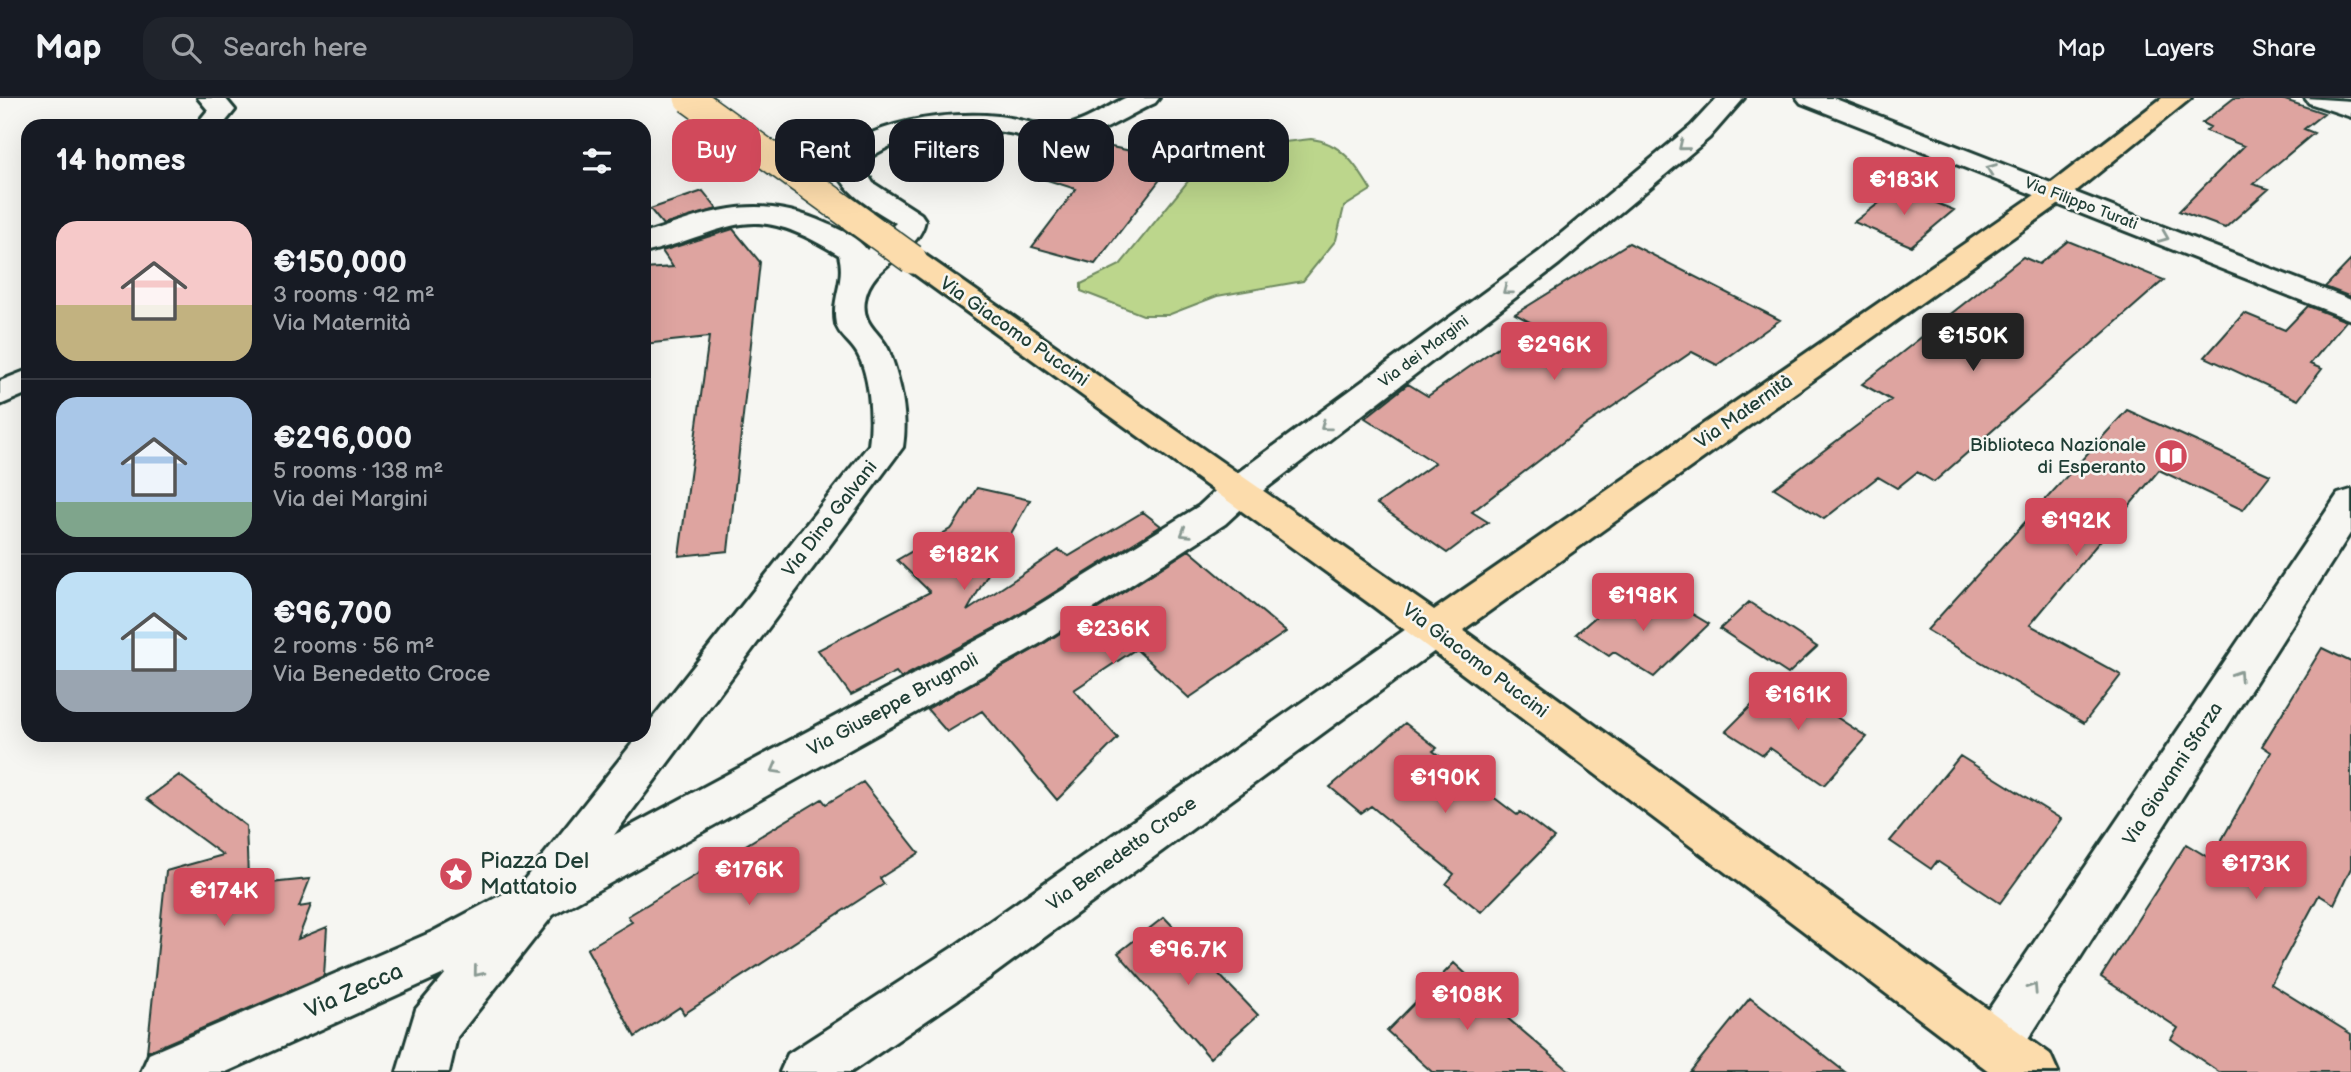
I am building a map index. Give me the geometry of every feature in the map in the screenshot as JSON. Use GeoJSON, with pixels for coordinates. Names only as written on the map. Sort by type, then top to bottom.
{"type":"FeatureCollection","features":[{"type":"Feature","properties":{"kind":"main road","name":"Via Giacomo Puccini"},"geometry":{"type":"LineString","coordinates":[[689,98],[1433,631],[2032,1072]]}},
{"type":"Feature","properties":{"kind":"main road","name":"Via Maternità"},"geometry":{"type":"LineString","coordinates":[[1433,631],[2055,194],[2178,98]]}},
{"type":"Feature","properties":{"kind":"street"},"geometry":{"type":"LineString","coordinates":[[211,98],[219,103],[222,110],[214,119]]}},
{"type":"Feature","properties":{"kind":"street"},"geometry":{"type":"LineString","coordinates":[[651,242],[744,213],[789,215],[820,229],[853,251],[859,273],[909,230],[911,220],[869,193],[849,174],[847,162],[860,150],[916,129],[952,124],[996,124],[1061,134],[1146,98]]}},
{"type":"Feature","properties":{"kind":"street","name":"Via dei Margini"},"geometry":{"type":"LineString","coordinates":[[1238,491],[1549,258],[1700,132],[1731,98]]}},
{"type":"Feature","properties":{"kind":"street","name":"Via Filippo Turati"},"geometry":{"type":"LineString","coordinates":[[1810,98],[2351,311]]}},
{"type":"Feature","properties":{"kind":"street"},"geometry":{"type":"LineString","coordinates":[[2318,98],[2351,109]]}},
{"type":"Feature","properties":{"kind":"street","name":"Via Dino Galvani"},"geometry":{"type":"LineString","coordinates":[[423,1072],[434,1026],[536,901],[886,447],[890,422],[886,397],[872,349],[852,327],[849,301],[859,273]]}},
{"type":"Feature","properties":{"kind":"street"},"geometry":{"type":"LineString","coordinates":[[0,394],[21,384]]}},
{"type":"Feature","properties":{"kind":"street","name":"Via Giuseppe Brugnoli"},"geometry":{"type":"LineString","coordinates":[[536,901],[1025,633],[1212,515],[1238,491]]}},
{"type":"Feature","properties":{"kind":"street","name":"Via Giovanni Sforza"},"geometry":{"type":"LineString","coordinates":[[1995,1045],[2351,503]]}},
{"type":"Feature","properties":{"kind":"street","name":"Via Benedetto Croce"},"geometry":{"type":"LineString","coordinates":[[806,1072],[972,962],[1433,631]]}},
{"type":"Feature","properties":{"kind":"street","name":"Via Zecca"},"geometry":{"type":"LineString","coordinates":[[167,1072],[425,959],[536,901]]}},
{"type":"Feature","properties":{"kind":"green space"},"geometry":{"type":"Polygon","coordinates":[[[1311,139],[1331,145],[1347,156],[1371,190],[1344,207],[1336,240],[1303,281],[1217,296],[1168,315],[1143,315],[1081,291],[1081,284],[1120,265],[1187,182],[1289,182],[1289,141],[1311,139]]]}},
{"type":"Feature","properties":{"kind":"building"},"geometry":{"type":"Polygon","coordinates":[[[2234,98],[2279,98],[2324,113],[2304,129],[2314,133],[2253,184],[2269,189],[2225,228],[2179,211],[2244,146],[2206,131],[2210,127],[2202,123],[2234,98]]]}},
{"type":"Feature","properties":{"kind":"building"},"geometry":{"type":"Polygon","coordinates":[[[1114,148],[1128,150],[1128,182],[1158,182],[1095,264],[1032,247],[1076,189],[1054,182],[1114,182],[1114,148]]]}},
{"type":"Feature","properties":{"kind":"building"},"geometry":{"type":"Polygon","coordinates":[[[1899,188],[1954,210],[1911,246],[1854,222],[1899,188]]]}},
{"type":"Feature","properties":{"kind":"building"},"geometry":{"type":"Polygon","coordinates":[[[703,191],[717,209],[663,225],[651,209],[703,191]]]}},
{"type":"Feature","properties":{"kind":"building"},"geometry":{"type":"Polygon","coordinates":[[[733,229],[760,262],[728,551],[679,556],[709,337],[651,343],[651,269],[673,267],[662,251],[733,229]]]}},
{"type":"Feature","properties":{"kind":"building"},"geometry":{"type":"Polygon","coordinates":[[[2068,241],[2164,280],[1934,482],[1917,472],[1897,488],[1878,477],[1824,519],[1774,488],[1891,400],[1862,384],[2023,257],[2039,264],[2068,241]]]}},
{"type":"Feature","properties":{"kind":"building"},"geometry":{"type":"Polygon","coordinates":[[[1629,243],[1780,320],[1717,365],[1692,352],[1580,429],[1472,512],[1488,522],[1447,553],[1377,504],[1435,463],[1365,418],[1408,384],[1428,396],[1532,323],[1515,314],[1629,243]]]}},
{"type":"Feature","properties":{"kind":"building"},"geometry":{"type":"Polygon","coordinates":[[[2351,260],[2351,297],[2325,287],[2351,260]]]}},
{"type":"Feature","properties":{"kind":"building"},"geometry":{"type":"Polygon","coordinates":[[[2308,306],[2346,321],[2310,364],[2322,369],[2298,400],[2205,357],[2244,313],[2285,330],[2308,306]]]}},
{"type":"Feature","properties":{"kind":"building"},"geometry":{"type":"Polygon","coordinates":[[[2127,410],[2270,475],[2243,510],[2159,470],[2030,625],[2121,675],[2084,723],[1927,630],[2127,410]]]}},
{"type":"Feature","properties":{"kind":"building"},"geometry":{"type":"Polygon","coordinates":[[[977,488],[1030,500],[967,611],[1059,550],[1069,556],[1143,512],[1161,526],[1010,620],[901,678],[896,672],[851,695],[818,650],[930,592],[897,560],[952,528],[977,488]]]}},
{"type":"Feature","properties":{"kind":"building"},"geometry":{"type":"Polygon","coordinates":[[[1189,550],[1286,632],[1189,698],[1136,649],[1074,690],[1118,738],[1057,800],[982,711],[947,732],[927,709],[1040,646],[1189,550]]]}},
{"type":"Feature","properties":{"kind":"building"},"geometry":{"type":"Polygon","coordinates":[[[1621,594],[1655,616],[1672,602],[1709,624],[1654,677],[1614,652],[1609,656],[1576,634],[1621,594]]]}},
{"type":"Feature","properties":{"kind":"building"},"geometry":{"type":"Polygon","coordinates":[[[1749,602],[1817,647],[1788,674],[1720,629],[1749,602]]]}},
{"type":"Feature","properties":{"kind":"building"},"geometry":{"type":"Polygon","coordinates":[[[2322,648],[2351,662],[2351,868],[2334,904],[2319,895],[2271,984],[2351,1034],[2351,1072],[2219,1072],[2171,1039],[2178,1028],[2101,977],[2186,844],[2211,859],[2271,752],[2262,746],[2322,648]]]}},
{"type":"Feature","properties":{"kind":"building"},"geometry":{"type":"Polygon","coordinates":[[[1778,679],[1867,737],[1824,785],[1770,748],[1763,755],[1726,731],[1778,679]]]}},
{"type":"Feature","properties":{"kind":"building"},"geometry":{"type":"Polygon","coordinates":[[[1405,723],[1437,748],[1433,751],[1517,815],[1520,812],[1554,838],[1481,912],[1446,884],[1454,874],[1371,806],[1361,813],[1330,787],[1405,723]]]}},
{"type":"Feature","properties":{"kind":"building"},"geometry":{"type":"Polygon","coordinates":[[[1960,756],[2061,819],[2000,903],[1937,861],[1931,869],[1890,841],[1960,756]]]}},
{"type":"Feature","properties":{"kind":"building"},"geometry":{"type":"Polygon","coordinates":[[[179,775],[246,826],[248,877],[263,873],[260,884],[310,879],[299,907],[311,905],[298,939],[327,927],[324,976],[147,1052],[166,871],[223,855],[147,799],[179,775]]]}},
{"type":"Feature","properties":{"kind":"building"},"geometry":{"type":"Polygon","coordinates":[[[863,782],[919,853],[880,878],[884,884],[684,1014],[680,1007],[635,1037],[587,949],[632,922],[628,916],[822,799],[826,804],[863,782]]]}},
{"type":"Feature","properties":{"kind":"building"},"geometry":{"type":"Polygon","coordinates":[[[1164,917],[1258,1015],[1210,1058],[1118,953],[1164,917]]]}},
{"type":"Feature","properties":{"kind":"building"},"geometry":{"type":"Polygon","coordinates":[[[1454,963],[1489,995],[1485,999],[1571,1072],[1432,1072],[1387,1031],[1454,963]]]}},
{"type":"Feature","properties":{"kind":"building"},"geometry":{"type":"Polygon","coordinates":[[[1750,998],[1845,1072],[1690,1072],[1750,998]]]}},
{"type":"Feature","properties":{"kind":"place","name":"Biblioteca Nazionale di Esperanto"},"geometry":{"type":"Point","coordinates":[2171,456]}},
{"type":"Feature","properties":{"kind":"place","name":"Piazza Del Mattatoio"},"geometry":{"type":"Point","coordinates":[456,874]}}]}
